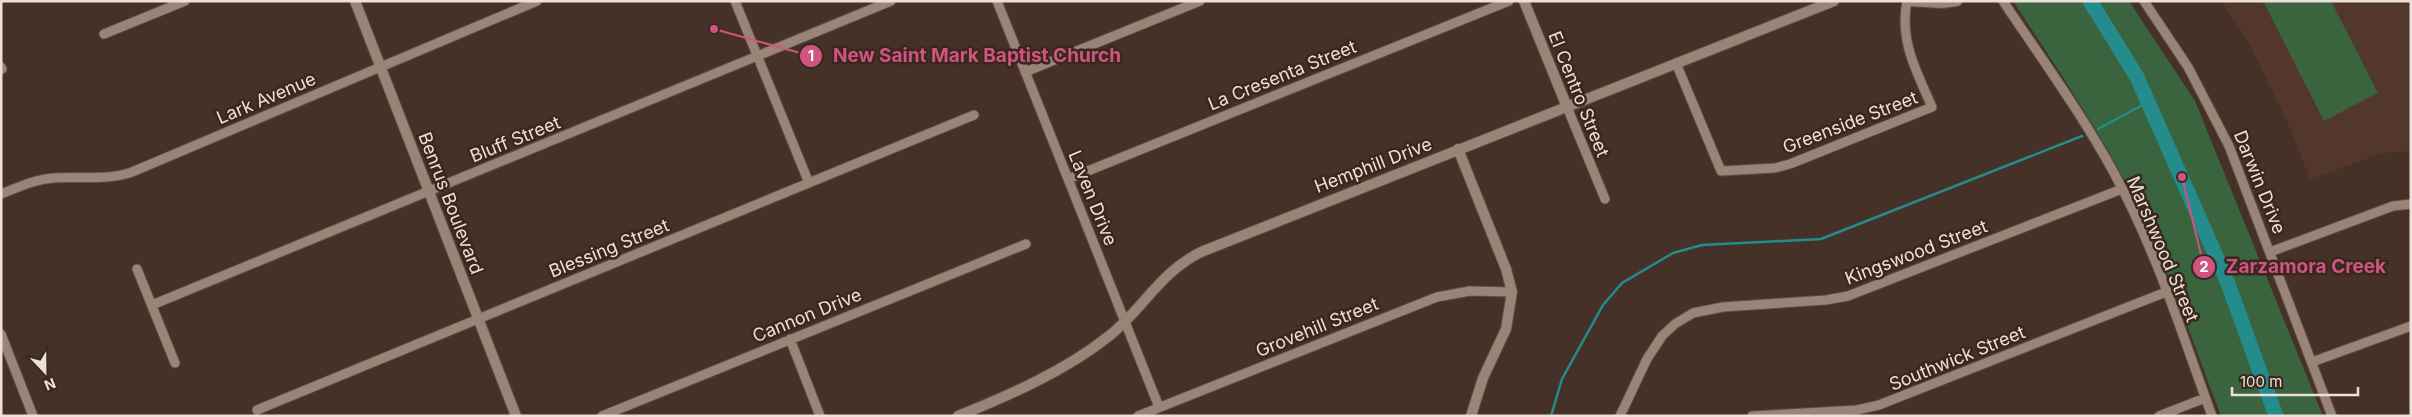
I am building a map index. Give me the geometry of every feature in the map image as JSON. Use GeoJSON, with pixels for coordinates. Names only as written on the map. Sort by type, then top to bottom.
{"type":"FeatureCollection","features":[{"type":"Feature","properties":{"kind":"street"},"geometry":{"type":"LineString","coordinates":[[104,34],[185,1]]}},
{"type":"Feature","properties":{"kind":"street","name":"Benrus Boulevard"},"geometry":{"type":"LineString","coordinates":[[355,1],[516,416]]}},
{"type":"Feature","properties":{"kind":"street","name":"Lark Avenue"},"geometry":{"type":"LineString","coordinates":[[1,194],[41,180],[65,177],[98,179],[127,174],[537,1]]}},
{"type":"Feature","properties":{"kind":"street"},"geometry":{"type":"LineString","coordinates":[[735,1],[809,183]]}},
{"type":"Feature","properties":{"kind":"street","name":"Bluff Street"},"geometry":{"type":"LineString","coordinates":[[152,305],[891,1]]}},
{"type":"Feature","properties":{"kind":"street","name":"Laven Drive"},"geometry":{"type":"LineString","coordinates":[[997,1],[1159,407]]}},
{"type":"Feature","properties":{"kind":"street"},"geometry":{"type":"LineString","coordinates":[[1025,72],[1200,1]]}},
{"type":"Feature","properties":{"kind":"street","name":"La Cresenta Street"},"geometry":{"type":"LineString","coordinates":[[1068,179],[1509,1]]}},
{"type":"Feature","properties":{"kind":"street","name":"El Centro Street"},"geometry":{"type":"LineString","coordinates":[[1524,1],[1605,199]]}},
{"type":"Feature","properties":{"kind":"street","name":"Hemphill Drive"},"geometry":{"type":"LineString","coordinates":[[958,416],[1006,396],[1045,376],[1102,341],[1126,321],[1167,274],[1201,252],[1834,1]]}},
{"type":"Feature","properties":{"kind":"street"},"geometry":{"type":"LineString","coordinates":[[1908,1],[1942,3],[1957,1]]}},
{"type":"Feature","properties":{"kind":"street","name":"Greenside Street"},"geometry":{"type":"LineString","coordinates":[[1676,63],[1720,171],[1775,168],[1790,164],[1932,107],[1905,41],[1904,21],[1908,1]]}},
{"type":"Feature","properties":{"kind":"street","name":"Marshwood Street"},"geometry":{"type":"LineString","coordinates":[[2003,1],[2084,124],[2122,189],[2141,228],[2212,416]]}},
{"type":"Feature","properties":{"kind":"street","name":"Darwin Drive"},"geometry":{"type":"LineString","coordinates":[[2144,1],[2181,55],[2209,104],[2229,146],[2332,416]]}},
{"type":"Feature","properties":{"kind":"street","name":"Blessing Street"},"geometry":{"type":"LineString","coordinates":[[256,410],[974,115]]}},
{"type":"Feature","properties":{"kind":"street"},"geometry":{"type":"LineString","coordinates":[[1458,149],[1506,269],[1512,292],[1506,329],[1483,378],[1471,416]]}},
{"type":"Feature","properties":{"kind":"street","name":"Kingswood Street"},"geometry":{"type":"LineString","coordinates":[[1620,416],[1647,359],[1662,336],[1684,318],[1705,309],[1826,300],[1870,289],[2122,189]]}},
{"type":"Feature","properties":{"kind":"street"},"geometry":{"type":"LineString","coordinates":[[2270,252],[2393,206],[2411,204]]}},
{"type":"Feature","properties":{"kind":"street","name":"Cannon Drive"},"geometry":{"type":"LineString","coordinates":[[602,416],[1026,244]]}},
{"type":"Feature","properties":{"kind":"street"},"geometry":{"type":"LineString","coordinates":[[137,269],[175,363]]}},
{"type":"Feature","properties":{"kind":"street","name":"Grovehill Street"},"geometry":{"type":"LineString","coordinates":[[1138,416],[1437,297],[1470,291],[1512,292]]}},
{"type":"Feature","properties":{"kind":"street","name":"Southwick Street"},"geometry":{"type":"LineString","coordinates":[[1752,416],[1857,410],[1879,405],[2166,292]]}},
{"type":"Feature","properties":{"kind":"street"},"geometry":{"type":"LineString","coordinates":[[2312,362],[2411,326]]}},
{"type":"Feature","properties":{"kind":"street"},"geometry":{"type":"LineString","coordinates":[[1,334],[33,416]]}},
{"type":"Feature","properties":{"kind":"street"},"geometry":{"type":"LineString","coordinates":[[790,340],[820,416]]}},
{"type":"Feature","properties":{"kind":"street"},"geometry":{"type":"LineString","coordinates":[[2159,416],[2205,398]]}},
{"type":"Feature","properties":{"kind":"shaded area"},"geometry":{"type":"Polygon","coordinates":[[[2220,1],[2411,1],[2411,151],[2384,153],[2310,179],[2287,121],[2246,38],[2220,1]]]}},
{"type":"Feature","properties":{"kind":"green space"},"geometry":{"type":"Polygon","coordinates":[[[2013,1],[2129,1],[2195,101],[2323,416],[2221,416],[2156,246],[2130,191],[2089,118],[2013,1]]]}},
{"type":"Feature","properties":{"kind":"green space"},"geometry":{"type":"Polygon","coordinates":[[[2263,1],[2331,1],[2378,93],[2324,121],[2263,1]]]}},
{"type":"Feature","properties":{"kind":"waterway"},"geometry":{"type":"LineString","coordinates":[[2090,1],[2137,77],[2227,281],[2276,416]]}},
{"type":"Feature","properties":{"kind":"waterway"},"geometry":{"type":"LineString","coordinates":[[2098,129],[2148,102]]}},
{"type":"Feature","properties":{"kind":"waterway"},"geometry":{"type":"LineString","coordinates":[[1551,416],[1562,379],[1603,305],[1622,283],[1673,253],[1702,245],[1821,239],[2082,136]]}},
{"type":"Feature","properties":{"kind":"place","name":"New Saint Mark Baptist Church"},"geometry":{"type":"Point","coordinates":[714,29]}},
{"type":"Feature","properties":{"kind":"place","name":"Zarzamora Creek"},"geometry":{"type":"Point","coordinates":[2182,177]}}]}
